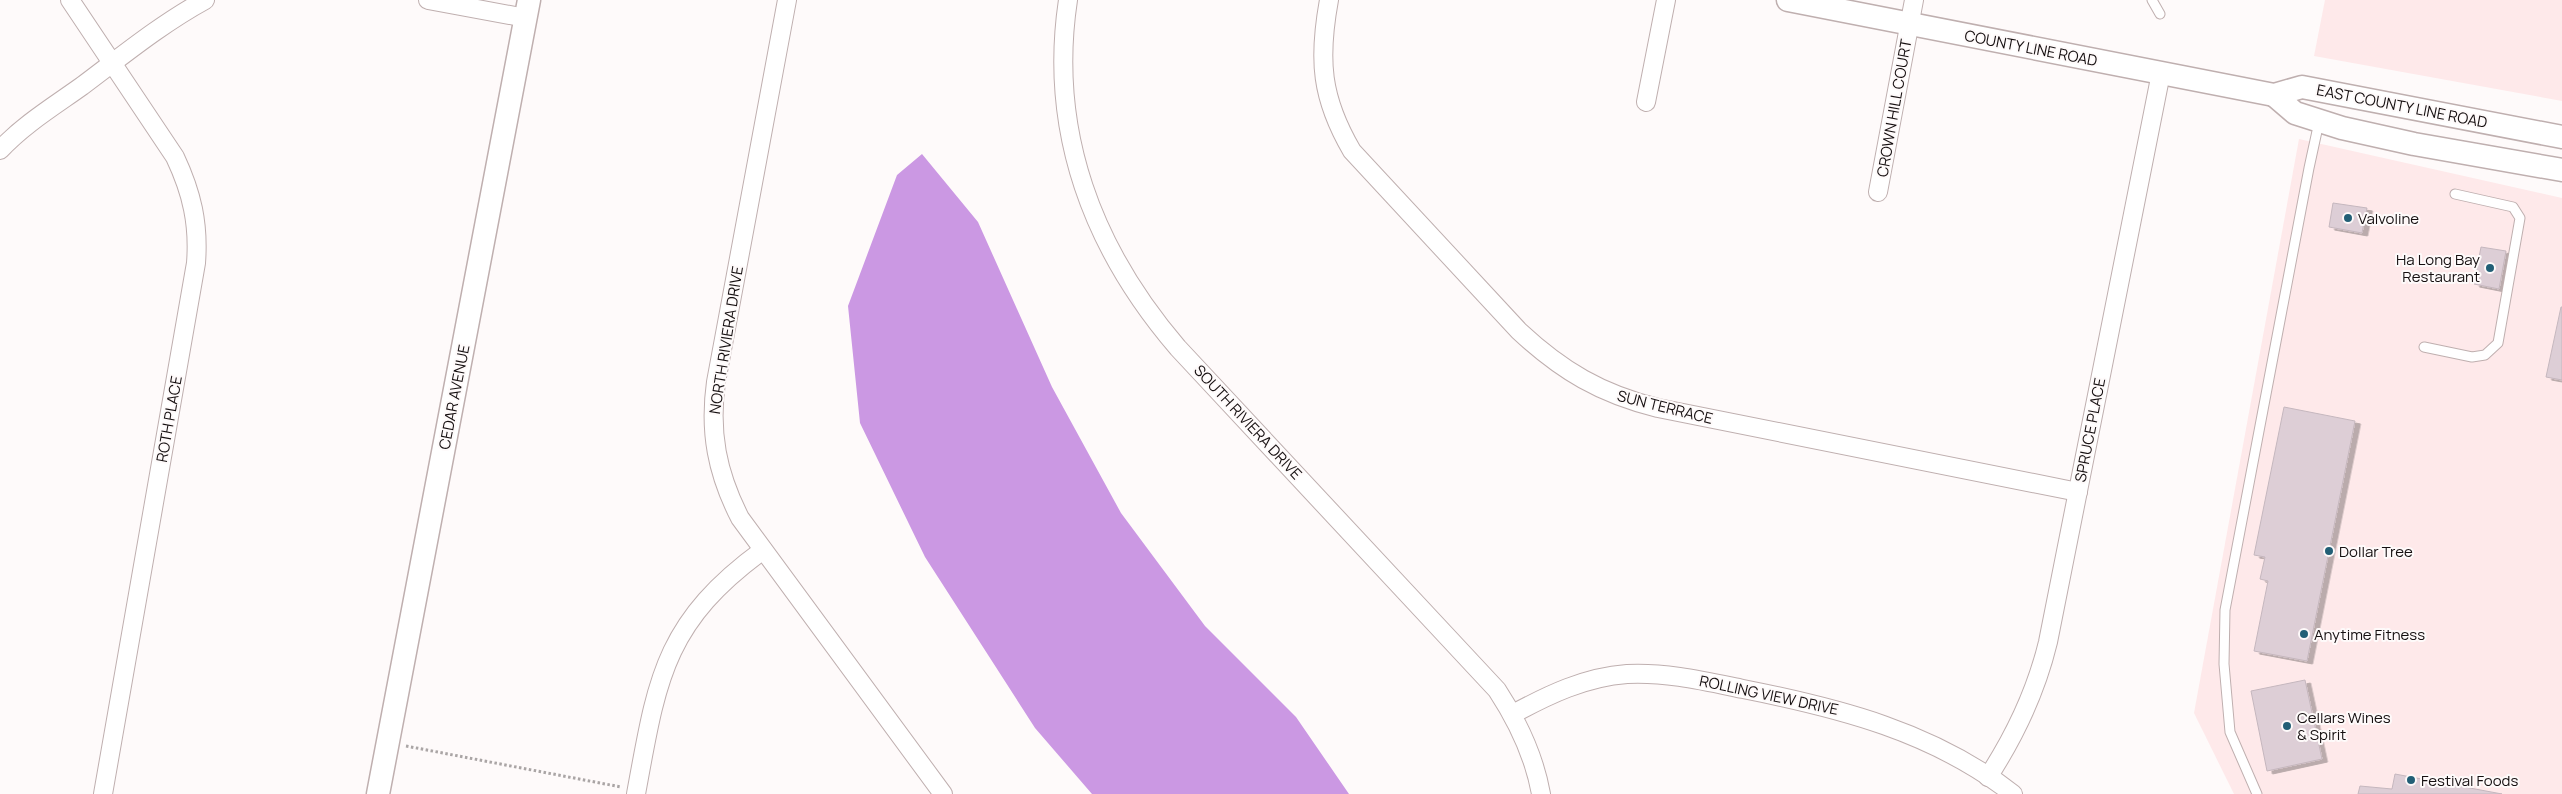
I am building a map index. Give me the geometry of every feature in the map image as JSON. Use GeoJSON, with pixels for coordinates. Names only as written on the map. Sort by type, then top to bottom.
{"type":"FeatureCollection","features":[{"type":"Feature","properties":{"kind":"street","name":"ROTH PLACE"},"geometry":{"type":"LineString","coordinates":[[70,0],[175,157],[187,181],[195,207],[198,237],[196,263],[103,794]]}},
{"type":"Feature","properties":{"kind":"street"},"geometry":{"type":"LineString","coordinates":[[0,150],[32,122],[187,10],[205,0]]}},
{"type":"Feature","properties":{"kind":"street"},"geometry":{"type":"LineString","coordinates":[[428,0],[528,9]]}},
{"type":"Feature","properties":{"kind":"street","name":"NORTH RIVIERA DRIVE"},"geometry":{"type":"LineString","coordinates":[[787,0],[712,409],[713,438],[718,465],[727,491],[740,518],[942,794]]}},
{"type":"Feature","properties":{"kind":"street","name":"SOUTH RIVIERA DRIVE"},"geometry":{"type":"LineString","coordinates":[[1068,0],[1064,62],[1066,106],[1074,150],[1085,192],[1098,225],[1121,272],[1150,314],[1178,348],[1477,665],[1513,714],[1527,744],[1541,794]]}},
{"type":"Feature","properties":{"kind":"street","name":"SUN TERRACE"},"geometry":{"type":"LineString","coordinates":[[1329,0],[1322,49],[1323,77],[1338,127],[1352,151],[1519,331],[1545,356],[1572,375],[1603,391],[1658,408],[2078,492]]}},
{"type":"Feature","properties":{"kind":"street"},"geometry":{"type":"LineString","coordinates":[[1646,102],[1666,0]]}},
{"type":"Feature","properties":{"kind":"street","name":"COUNTY LINE ROAD"},"geometry":{"type":"LineString","coordinates":[[1788,0],[2274,95]]}},
{"type":"Feature","properties":{"kind":"street","name":"CROWN HILL COURT"},"geometry":{"type":"LineString","coordinates":[[1878,192],[1914,0]]}},
{"type":"Feature","properties":{"kind":"street","name":"CEDAR AVENUE"},"geometry":{"type":"LineString","coordinates":[[378,794],[528,9]]}},
{"type":"Feature","properties":{"kind":"street","name":"SPRUCE PLACE"},"geometry":{"type":"LineString","coordinates":[[1988,777],[2026,711],[2040,676],[2161,73]]}},
{"type":"Feature","properties":{"kind":"street","name":"EAST COUNTY LINE ROAD"},"geometry":{"type":"LineString","coordinates":[[2274,95],[2302,87],[2562,137]]}},
{"type":"Feature","properties":{"kind":"street","name":"EAST COUNTY LINE ROAD"},"geometry":{"type":"LineString","coordinates":[[2274,95],[2296,113],[2375,136],[2562,170]]}},
{"type":"Feature","properties":{"kind":"street"},"geometry":{"type":"LineString","coordinates":[[636,792],[656,694],[672,648],[689,620],[707,597],[728,576],[763,550]]}},
{"type":"Feature","properties":{"kind":"street","name":"ROLLING VIEW DRIVE"},"geometry":{"type":"LineString","coordinates":[[1513,714],[1561,690],[1592,680],[1625,674],[1658,674],[1688,678],[1803,701],[1856,714],[1901,730],[1945,751],[2013,794]]}},
{"type":"Feature","properties":{"kind":"lane"},"geometry":{"type":"LineString","coordinates":[[2152,0],[2160,14]]}},
{"type":"Feature","properties":{"kind":"lane"},"geometry":{"type":"LineString","coordinates":[[2257,794],[2230,732],[2224,664],[2225,610],[2309,168],[2320,121]]}},
{"type":"Feature","properties":{"kind":"lane"},"geometry":{"type":"LineString","coordinates":[[2424,347],[2472,357],[2485,355],[2498,343],[2520,218],[2513,207],[2455,194]]}},
{"type":"Feature","properties":{"kind":"path"},"geometry":{"type":"LineString","coordinates":[[388,743],[636,792]]}},
{"type":"Feature","properties":{"kind":"shaded area"},"geometry":{"type":"Polygon","coordinates":[[[2325,0],[2562,0],[2562,101],[2314,56],[2325,0]]]}},
{"type":"Feature","properties":{"kind":"shaded area"},"geometry":{"type":"Polygon","coordinates":[[[2299,139],[2562,198],[2562,794],[2234,794],[2194,713],[2299,139]]]}},
{"type":"Feature","properties":{"kind":"shaded area"},"geometry":{"type":"Polygon","coordinates":[[[922,154],[978,222],[1052,387],[1121,513],[1205,626],[1296,717],[1349,794],[1092,794],[1035,728],[925,557],[860,423],[848,306],[897,175],[922,154]]]}},
{"type":"Feature","properties":{"kind":"building","name":"Valvoline"},"geometry":{"type":"Polygon","coordinates":[[[2333,203],[2367,208],[2362,233],[2329,227],[2333,203]]]}},
{"type":"Feature","properties":{"kind":"building","name":"Ha Long Bay Restaurant"},"geometry":{"type":"Polygon","coordinates":[[[2481,247],[2506,251],[2499,289],[2474,284],[2481,247]]]}},
{"type":"Feature","properties":{"kind":"building"},"geometry":{"type":"Polygon","coordinates":[[[2562,307],[2562,380],[2546,377],[2562,307]]]}},
{"type":"Feature","properties":{"kind":"building"},"geometry":{"type":"Polygon","coordinates":[[[2284,407],[2355,421],[2307,661],[2254,651],[2268,581],[2260,579],[2265,557],[2254,555],[2284,407]]]}},
{"type":"Feature","properties":{"kind":"building","name":"Cellars Wines & Spirit"},"geometry":{"type":"Polygon","coordinates":[[[2305,680],[2322,759],[2267,771],[2251,691],[2305,680]]]}},
{"type":"Feature","properties":{"kind":"building","name":"Festival Foods"},"geometry":{"type":"Polygon","coordinates":[[[2395,774],[2502,794],[2358,794],[2360,786],[2392,789],[2395,774]]]}},
{"type":"Feature","properties":{"kind":"place","name":"Valvoline"},"geometry":{"type":"Point","coordinates":[2348,218]}},
{"type":"Feature","properties":{"kind":"place","name":"Ha Long Bay Restaurant"},"geometry":{"type":"Point","coordinates":[2490,268]}},
{"type":"Feature","properties":{"kind":"place","name":"Dollar Tree"},"geometry":{"type":"Point","coordinates":[2329,551]}},
{"type":"Feature","properties":{"kind":"place","name":"Anytime Fitness"},"geometry":{"type":"Point","coordinates":[2304,634]}},
{"type":"Feature","properties":{"kind":"place","name":"Cellars Wines & Spirit"},"geometry":{"type":"Point","coordinates":[2287,726]}},
{"type":"Feature","properties":{"kind":"place","name":"Festival Foods"},"geometry":{"type":"Point","coordinates":[2411,780]}}]}
